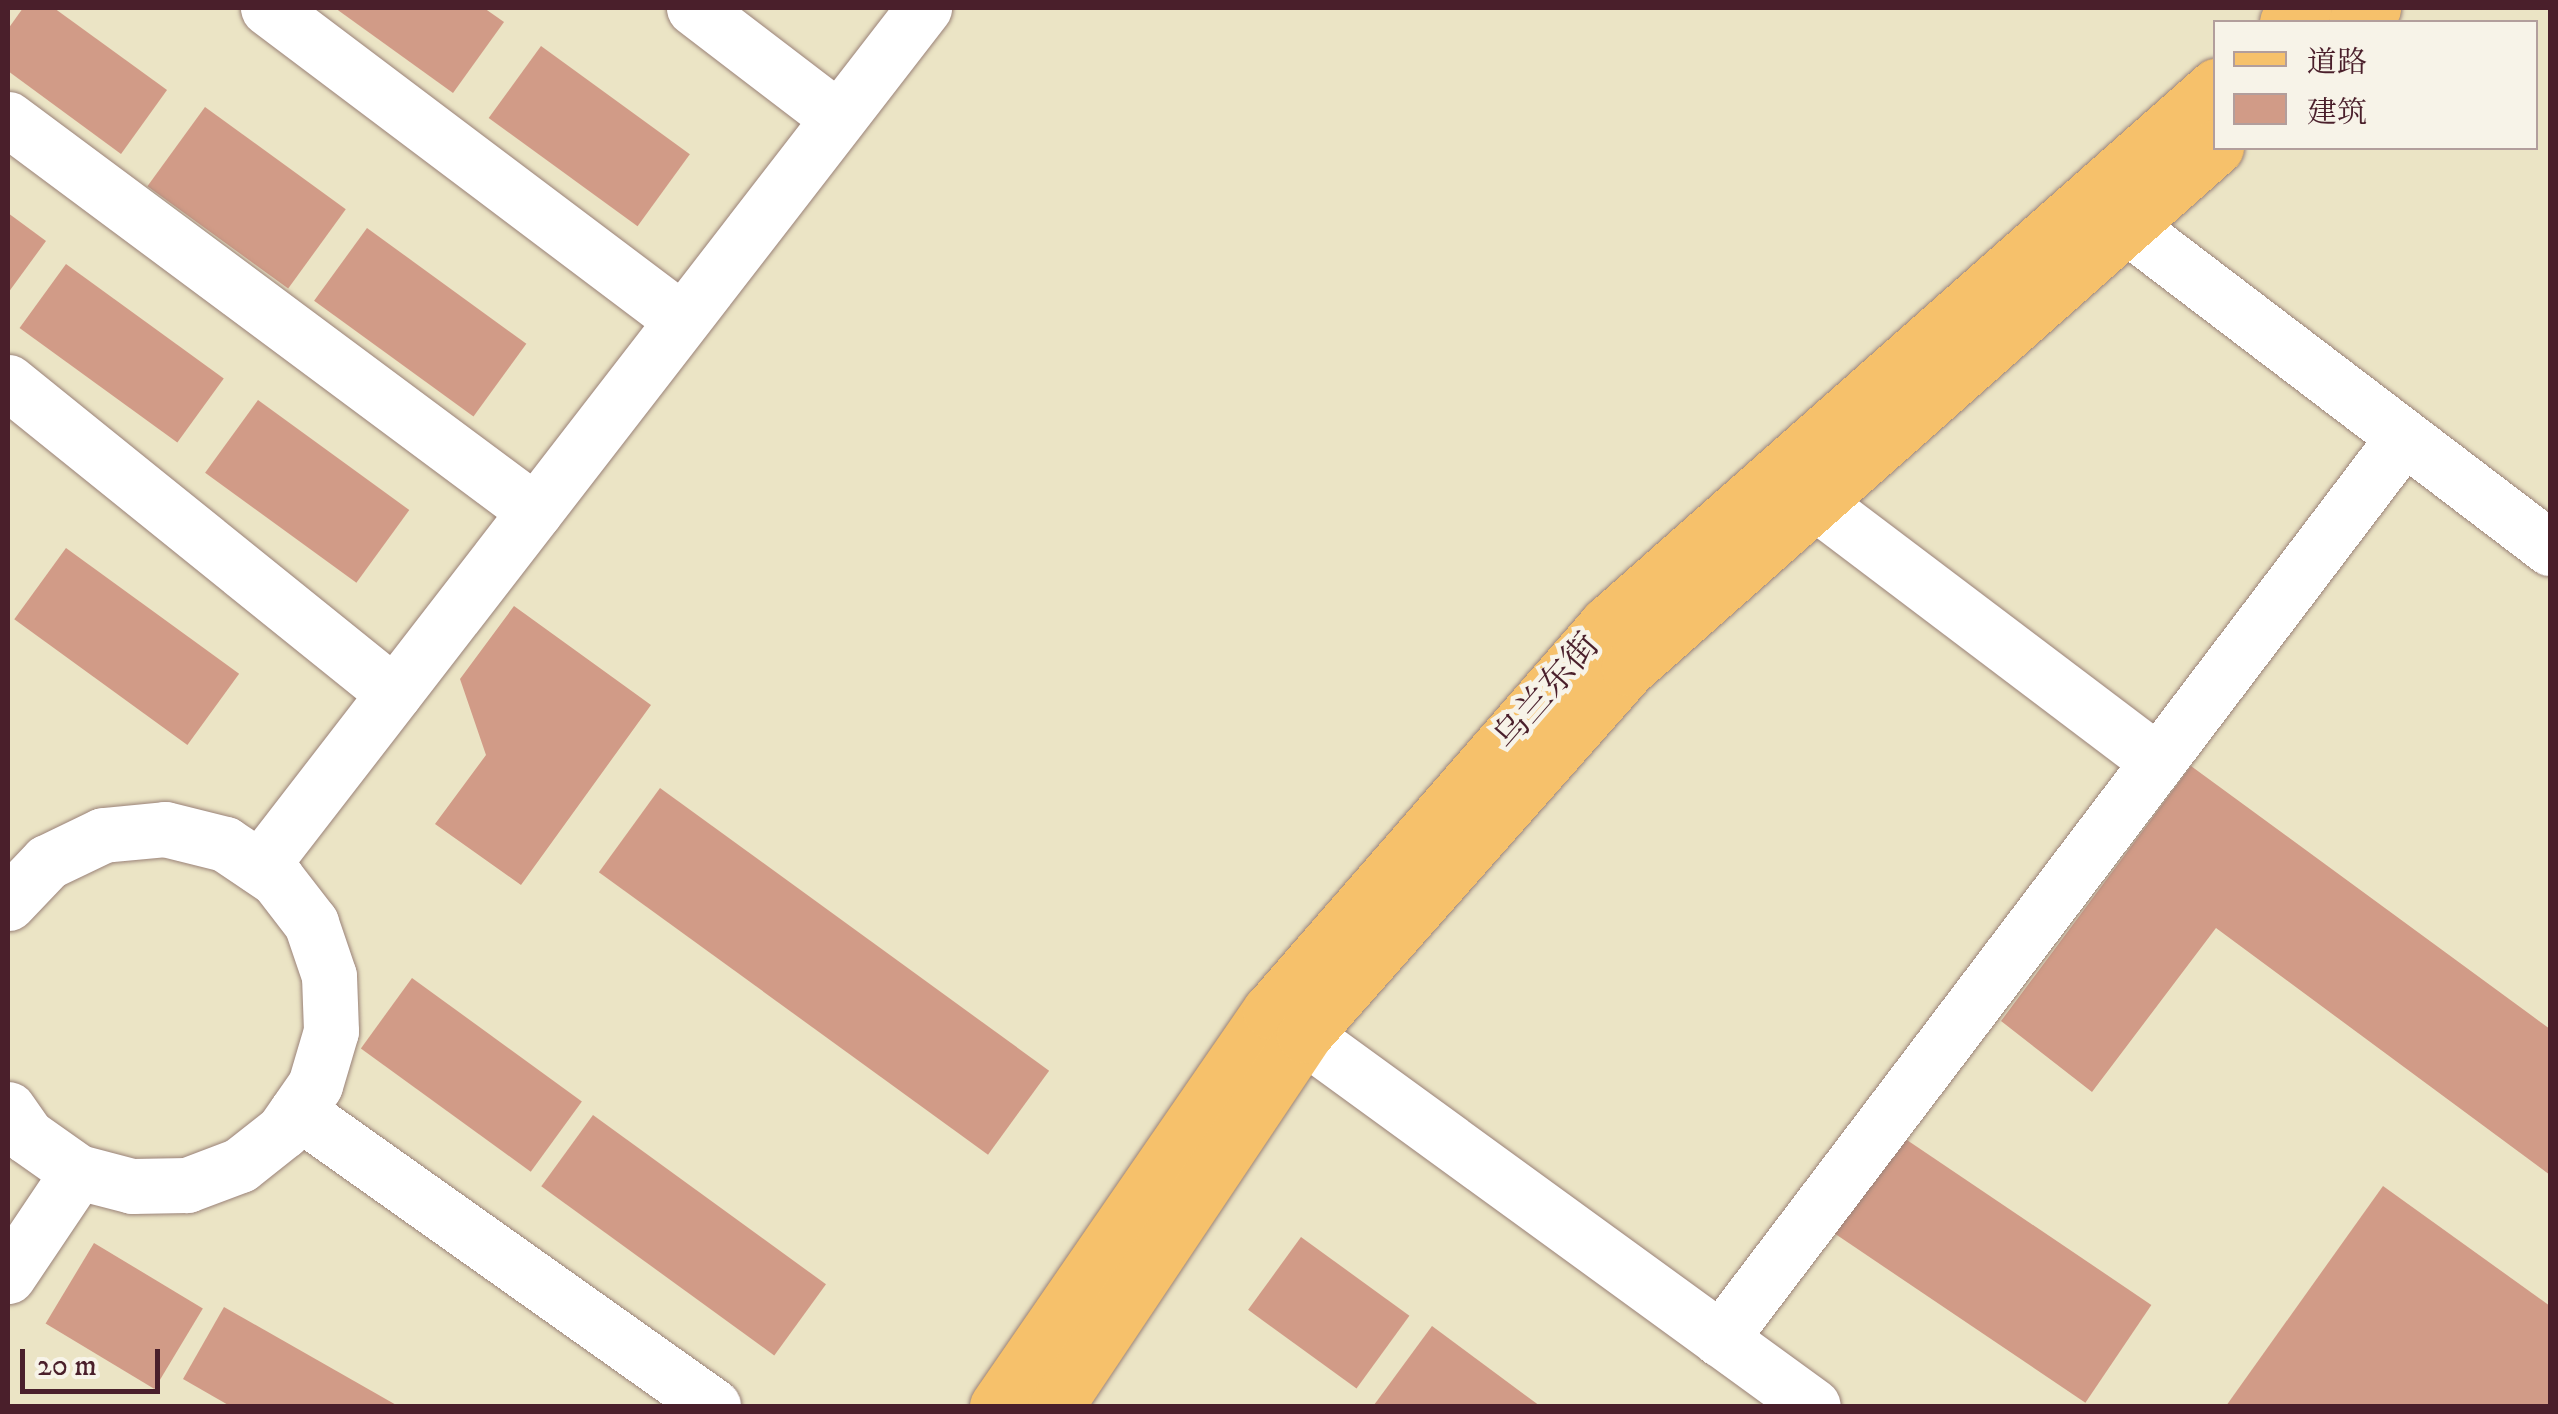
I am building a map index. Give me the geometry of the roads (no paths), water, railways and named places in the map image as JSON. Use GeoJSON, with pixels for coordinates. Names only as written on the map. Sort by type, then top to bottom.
{"type":"FeatureCollection","features":[{"type":"Feature","properties":{"kind":"main road","name":"乌兰东街"},"geometry":{"type":"LineString","coordinates":[[997,1406],[1287,1023],[1607,624],[2213,89]]}},
{"type":"Feature","properties":{"kind":"main road","name":"乌兰东街"},"geometry":{"type":"LineString","coordinates":[[1056,1406],[1287,1023],[1629,668],[2214,150]]}},
{"type":"Feature","properties":{"kind":"street"},"geometry":{"type":"LineString","coordinates":[[268,8],[682,320]]}},
{"type":"Feature","properties":{"kind":"street"},"geometry":{"type":"LineString","coordinates":[[694,8],[838,118]]}},
{"type":"Feature","properties":{"kind":"street"},"geometry":{"type":"LineString","coordinates":[[260,868],[924,8]]}},
{"type":"Feature","properties":{"kind":"street"},"geometry":{"type":"LineString","coordinates":[[8,118],[535,511]]}},
{"type":"Feature","properties":{"kind":"street"},"geometry":{"type":"LineString","coordinates":[[2127,226],[2550,548]]}},
{"type":"Feature","properties":{"kind":"street"},"geometry":{"type":"LineString","coordinates":[[8,382],[394,694]]}},
{"type":"Feature","properties":{"kind":"street"},"geometry":{"type":"LineString","coordinates":[[1720,1339],[2404,437]]}},
{"type":"Feature","properties":{"kind":"street"},"geometry":{"type":"LineString","coordinates":[[1816,503],[2156,760]]}},
{"type":"Feature","properties":{"kind":"street"},"geometry":{"type":"LineString","coordinates":[[8,902],[47,862],[103,835],[165,828],[225,844],[277,879],[310,923],[329,976],[331,1031],[315,1085],[284,1131],[240,1165],[187,1184],[132,1186],[78,1172],[27,1136],[8,1110]]}},
{"type":"Feature","properties":{"kind":"street"},"geometry":{"type":"LineString","coordinates":[[1287,1023],[1813,1406]]}},
{"type":"Feature","properties":{"kind":"street"},"geometry":{"type":"LineString","coordinates":[[297,1112],[713,1406]]}},
{"type":"Feature","properties":{"kind":"street"},"geometry":{"type":"LineString","coordinates":[[8,1276],[78,1172]]}}]}
